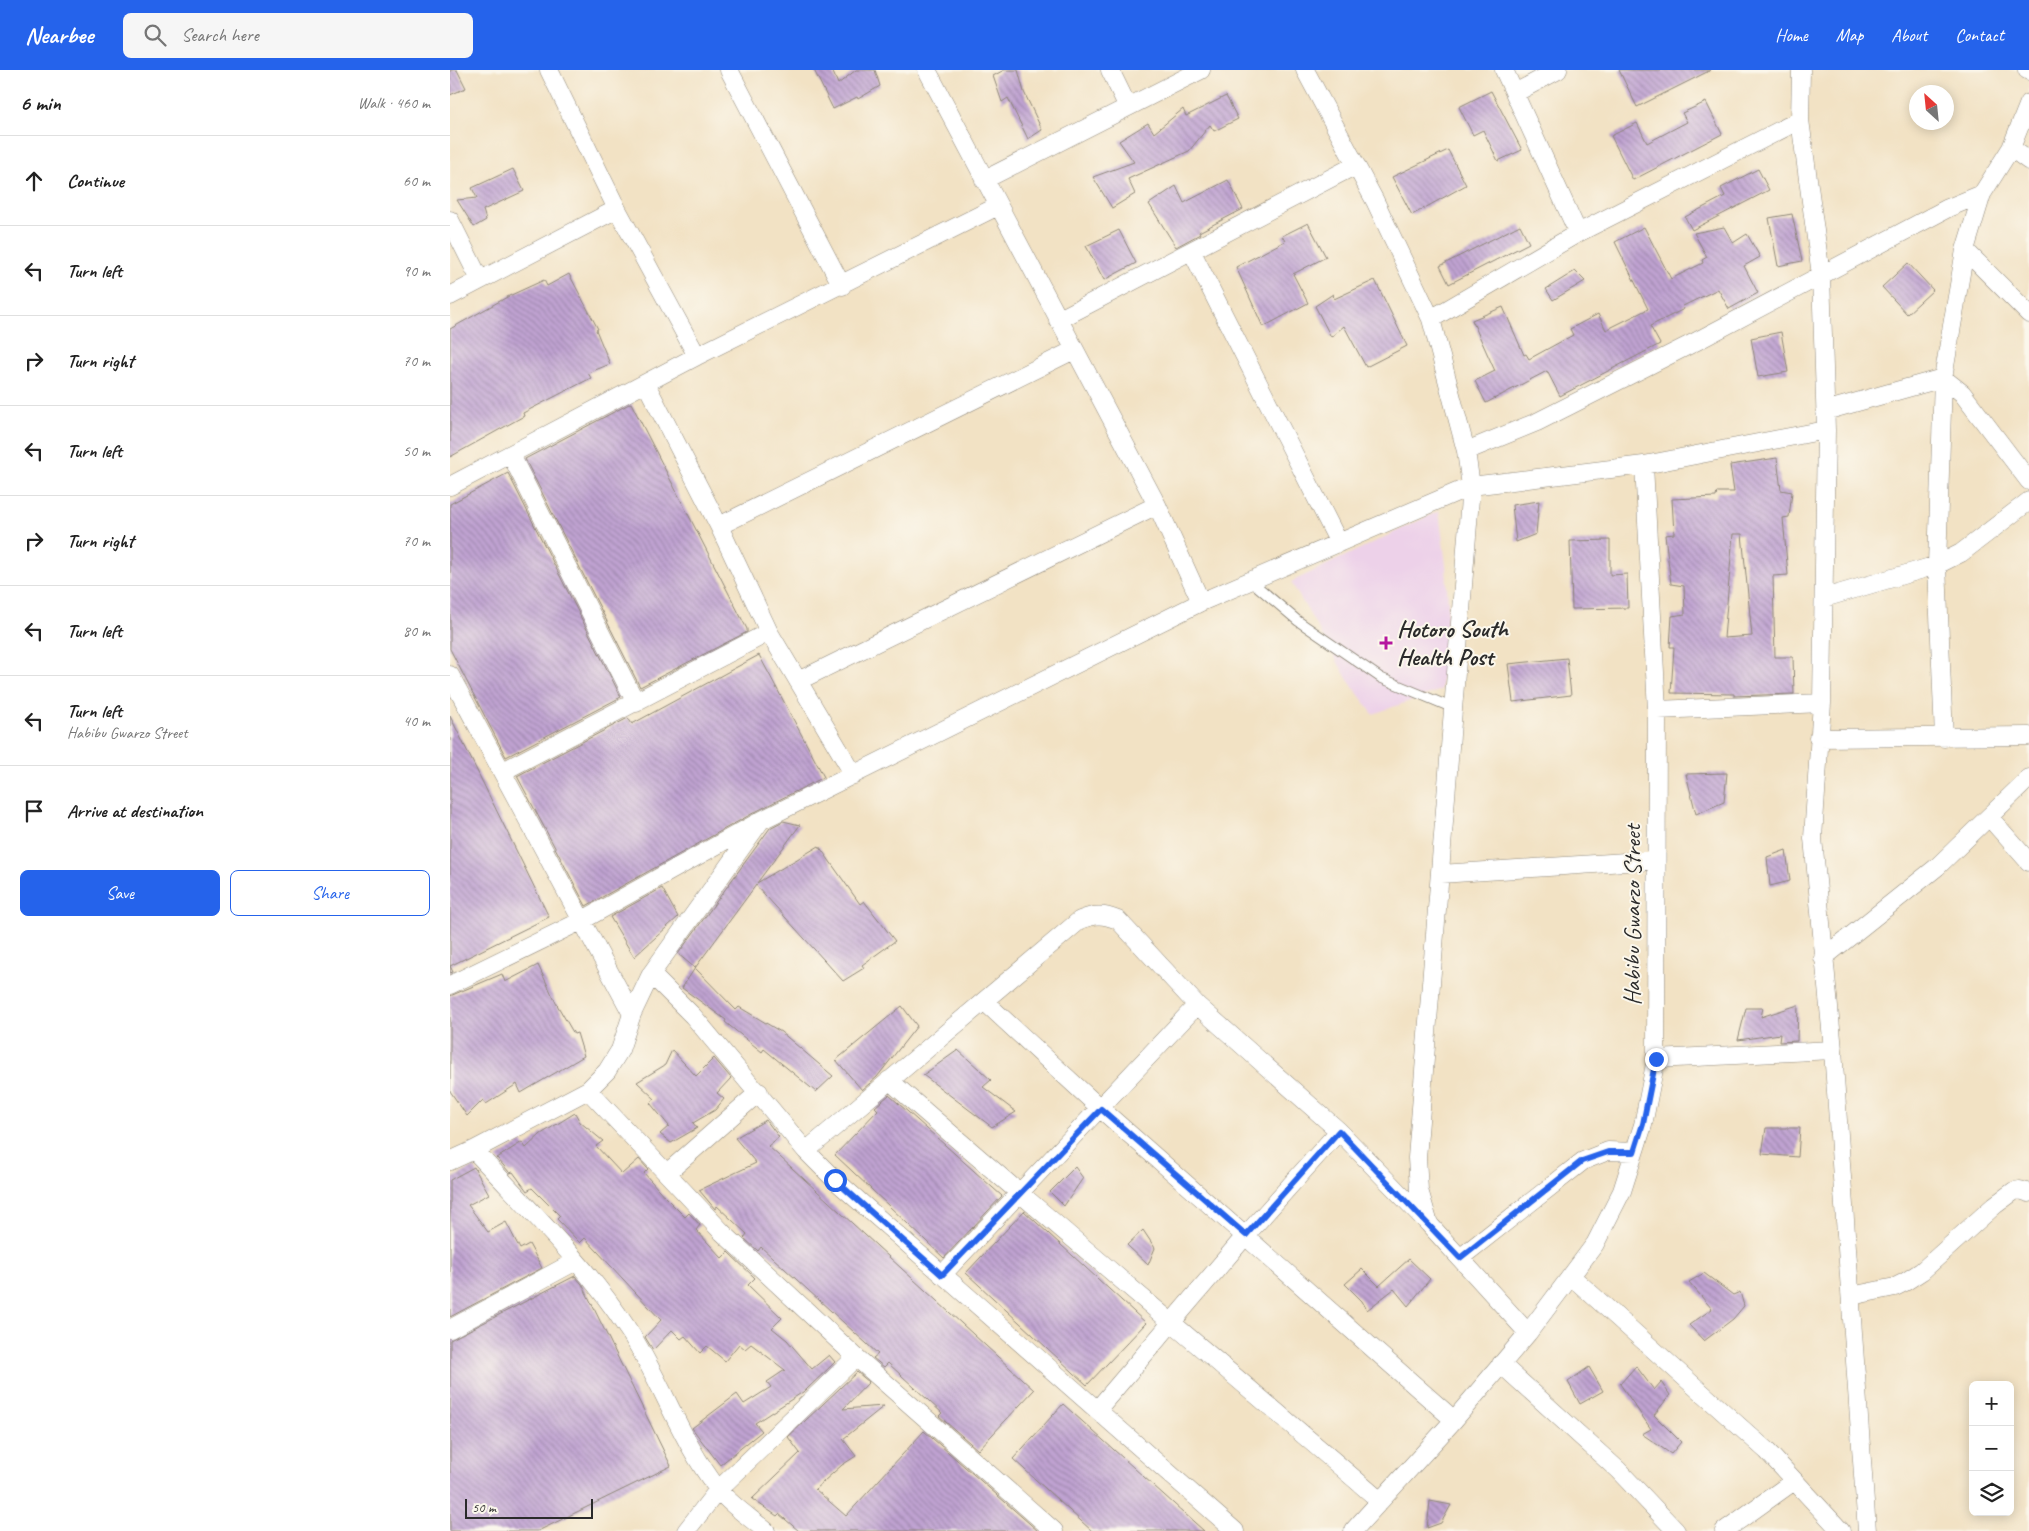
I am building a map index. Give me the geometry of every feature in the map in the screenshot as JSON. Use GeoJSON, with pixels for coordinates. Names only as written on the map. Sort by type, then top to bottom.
{"type":"FeatureCollection","features":[{"type":"Feature","properties":{"kind":"street"},"geometry":{"type":"LineString","coordinates":[[549,70],[617,210],[697,356]]}},
{"type":"Feature","properties":{"kind":"street"},"geometry":{"type":"LineString","coordinates":[[729,70],[842,286]]}},
{"type":"Feature","properties":{"kind":"street"},"geometry":{"type":"LineString","coordinates":[[927,70],[1156,506],[1201,602]]}},
{"type":"Feature","properties":{"kind":"street"},"geometry":{"type":"LineString","coordinates":[[1110,70],[1128,107]]}},
{"type":"Feature","properties":{"kind":"street"},"geometry":{"type":"LineString","coordinates":[[984,180],[1201,70]]}},
{"type":"Feature","properties":{"kind":"street"},"geometry":{"type":"LineString","coordinates":[[1305,70],[1356,165],[1431,320],[1466,451],[1471,486],[1417,1158],[1419,1190],[1429,1224]]}},
{"type":"Feature","properties":{"kind":"street"},"geometry":{"type":"LineString","coordinates":[[1504,70],[1578,233]]}},
{"type":"Feature","properties":{"kind":"street"},"geometry":{"type":"LineString","coordinates":[[1515,93],[1558,70]]}},
{"type":"Feature","properties":{"kind":"street"},"geometry":{"type":"LineString","coordinates":[[1800,70],[1800,120],[1821,275],[1826,430],[1822,703],[1818,738],[1813,838],[1833,1050],[1867,1531]]}},
{"type":"Feature","properties":{"kind":"street"},"geometry":{"type":"LineString","coordinates":[[1944,738],[1937,565],[1944,378],[1965,250],[1982,194],[2011,148],[2029,103]]}},
{"type":"Feature","properties":{"kind":"street"},"geometry":{"type":"LineString","coordinates":[[1431,320],[1578,233],[1800,120]]}},
{"type":"Feature","properties":{"kind":"street"},"geometry":{"type":"LineString","coordinates":[[2011,148],[2029,161]]}},
{"type":"Feature","properties":{"kind":"street"},"geometry":{"type":"LineString","coordinates":[[1058,320],[1192,252],[1356,165]]}},
{"type":"Feature","properties":{"kind":"street"},"geometry":{"type":"LineString","coordinates":[[1466,451],[1546,417],[1697,341],[1948,208],[1982,194]]}},
{"type":"Feature","properties":{"kind":"street"},"geometry":{"type":"LineString","coordinates":[[450,486],[697,356],[842,286],[998,206]]}},
{"type":"Feature","properties":{"kind":"street"},"geometry":{"type":"LineString","coordinates":[[450,296],[617,210]]}},
{"type":"Feature","properties":{"kind":"street"},"geometry":{"type":"LineString","coordinates":[[450,220],[480,280]]}},
{"type":"Feature","properties":{"kind":"street"},"geometry":{"type":"LineString","coordinates":[[1965,250],[2029,314]]}},
{"type":"Feature","properties":{"kind":"street"},"geometry":{"type":"LineString","coordinates":[[1192,252],[1339,543]]}},
{"type":"Feature","properties":{"kind":"street"},"geometry":{"type":"LineString","coordinates":[[719,526],[1074,350]]}},
{"type":"Feature","properties":{"kind":"street"},"geometry":{"type":"LineString","coordinates":[[1825,411],[1944,378]]}},
{"type":"Feature","properties":{"kind":"street"},"geometry":{"type":"LineString","coordinates":[[1944,378],[1962,393],[2029,481]]}},
{"type":"Feature","properties":{"kind":"street"},"geometry":{"type":"LineString","coordinates":[[646,384],[719,526],[769,632],[854,774]]}},
{"type":"Feature","properties":{"kind":"street"},"geometry":{"type":"LineString","coordinates":[[450,985],[581,921],[762,820],[1201,602],[1471,486],[1644,464],[1826,430]]}},
{"type":"Feature","properties":{"kind":"street"},"geometry":{"type":"LineString","coordinates":[[510,455],[636,703]]}},
{"type":"Feature","properties":{"kind":"street","name":"Habibu Gwarzo Street"},"geometry":{"type":"LineString","coordinates":[[1353,1531],[1379,1500],[1454,1420],[1528,1333],[1595,1244],[1622,1191],[1643,1124],[1656,1059],[1657,710],[1644,464]]}},
{"type":"Feature","properties":{"kind":"street"},"geometry":{"type":"LineString","coordinates":[[1824,598],[1937,565],[1961,553],[2029,502]]}},
{"type":"Feature","properties":{"kind":"street"},"geometry":{"type":"LineString","coordinates":[[798,681],[1156,506]]}},
{"type":"Feature","properties":{"kind":"street"},"geometry":{"type":"LineString","coordinates":[[503,774],[511,767],[769,632]]}},
{"type":"Feature","properties":{"kind":"street"},"geometry":{"type":"LineString","coordinates":[[450,675],[632,1014]]}},
{"type":"Feature","properties":{"kind":"street"},"geometry":{"type":"LineString","coordinates":[[1657,710],[1822,703]]}},
{"type":"Feature","properties":{"kind":"street"},"geometry":{"type":"LineString","coordinates":[[1818,738],[2029,736]]}},
{"type":"Feature","properties":{"kind":"street"},"geometry":{"type":"LineString","coordinates":[[1823,958],[1937,867],[2029,778]]}},
{"type":"Feature","properties":{"kind":"street"},"geometry":{"type":"LineString","coordinates":[[1989,817],[2029,862]]}},
{"type":"Feature","properties":{"kind":"street"},"geometry":{"type":"LineString","coordinates":[[450,1160],[474,1150],[588,1090],[607,1071],[620,1050],[632,1014],[651,974],[762,820]]}},
{"type":"Feature","properties":{"kind":"street"},"geometry":{"type":"LineString","coordinates":[[1440,874],[1656,860]]}},
{"type":"Feature","properties":{"kind":"street"},"geometry":{"type":"LineString","coordinates":[[806,1150],[985,1002],[1080,920],[1095,914],[1118,920],[1197,1005],[1339,1131],[1429,1224],[1528,1333]]}},
{"type":"Feature","properties":{"kind":"street"},"geometry":{"type":"LineString","coordinates":[[651,974],[693,1016],[806,1150],[835,1180],[1235,1531]]}},
{"type":"Feature","properties":{"kind":"street"},"geometry":{"type":"LineString","coordinates":[[985,1002],[1101,1109],[1454,1420]]}},
{"type":"Feature","properties":{"kind":"street"},"geometry":{"type":"LineString","coordinates":[[942,1275],[1101,1109],[1197,1005]]}},
{"type":"Feature","properties":{"kind":"street"},"geometry":{"type":"LineString","coordinates":[[1656,1059],[1833,1050]]}},
{"type":"Feature","properties":{"kind":"street"},"geometry":{"type":"LineString","coordinates":[[889,1080],[1019,1194],[1172,1321],[1379,1500]]}},
{"type":"Feature","properties":{"kind":"street"},"geometry":{"type":"LineString","coordinates":[[588,1090],[722,1232],[856,1357],[1054,1531]]}},
{"type":"Feature","properties":{"kind":"street"},"geometry":{"type":"LineString","coordinates":[[666,1173],[759,1092]]}},
{"type":"Feature","properties":{"kind":"street"},"geometry":{"type":"LineString","coordinates":[[1097,1410],[1246,1235],[1339,1131]]}},
{"type":"Feature","properties":{"kind":"street"},"geometry":{"type":"LineString","coordinates":[[474,1150],[576,1261],[626,1325],[640,1348],[686,1438],[718,1490],[766,1531]]}},
{"type":"Feature","properties":{"kind":"street"},"geometry":{"type":"LineString","coordinates":[[1460,1258],[1582,1161],[1608,1152],[1634,1152]]}},
{"type":"Feature","properties":{"kind":"street"},"geometry":{"type":"LineString","coordinates":[[1851,1296],[1895,1287],[1905,1282],[1922,1271],[1995,1204],[2014,1191],[2020,1190],[2029,1193]]}},
{"type":"Feature","properties":{"kind":"street"},"geometry":{"type":"LineString","coordinates":[[450,1329],[576,1261]]}},
{"type":"Feature","properties":{"kind":"street"},"geometry":{"type":"LineString","coordinates":[[1571,1276],[1767,1451],[1841,1531]]}},
{"type":"Feature","properties":{"kind":"street"},"geometry":{"type":"LineString","coordinates":[[686,1531],[718,1490],[856,1357]]}},
{"type":"Feature","properties":{"kind":"street"},"geometry":{"type":"LineString","coordinates":[[1501,1364],[1618,1470],[1676,1531]]}},
{"type":"Feature","properties":{"kind":"street"},"geometry":{"type":"LineString","coordinates":[[1724,1531],[1794,1481]]}},
{"type":"Feature","properties":{"kind":"lane"},"geometry":{"type":"LineString","coordinates":[[1252,580],[1298,621],[1381,678],[1453,708]]}},
{"type":"Feature","properties":{"kind":"shaded area","name":"Hotoro South Health Post"},"geometry":{"type":"Polygon","coordinates":[[[1439,511],[1446,565],[1448,605],[1441,690],[1373,714],[1348,680],[1291,582],[1439,511]]]}},
{"type":"Feature","properties":{"kind":"building"},"geometry":{"type":"Polygon","coordinates":[[[450,70],[457,70],[466,88],[450,95],[450,70]]]}},
{"type":"Feature","properties":{"kind":"building"},"geometry":{"type":"Polygon","coordinates":[[[814,70],[832,70],[838,84],[856,70],[875,70],[880,86],[858,99],[857,97],[833,109],[814,70]]]}},
{"type":"Feature","properties":{"kind":"building"},"geometry":{"type":"Polygon","coordinates":[[[1004,70],[1018,70],[1024,92],[1042,130],[1028,139],[1008,98],[1002,102],[993,76],[1004,70]]]}},
{"type":"Feature","properties":{"kind":"building"},"geometry":{"type":"Polygon","coordinates":[[[1619,70],[1711,70],[1637,107],[1619,70]]]}},
{"type":"Feature","properties":{"kind":"building"},"geometry":{"type":"Polygon","coordinates":[[[1491,91],[1522,150],[1498,161],[1483,130],[1473,135],[1459,107],[1491,91]]]}},
{"type":"Feature","properties":{"kind":"building"},"geometry":{"type":"Polygon","coordinates":[[[1226,96],[1238,119],[1214,131],[1210,125],[1189,151],[1128,179],[1135,194],[1112,208],[1093,177],[1134,162],[1119,141],[1148,123],[1154,133],[1183,109],[1186,116],[1226,96]]]}},
{"type":"Feature","properties":{"kind":"building"},"geometry":{"type":"Polygon","coordinates":[[[1706,102],[1722,134],[1633,180],[1611,136],[1637,123],[1647,143],[1687,122],[1682,113],[1706,102]]]}},
{"type":"Feature","properties":{"kind":"building"},"geometry":{"type":"Polygon","coordinates":[[[1448,150],[1466,185],[1412,215],[1392,177],[1448,150]]]}},
{"type":"Feature","properties":{"kind":"building"},"geometry":{"type":"Polygon","coordinates":[[[513,169],[524,191],[483,210],[486,220],[474,227],[457,200],[477,198],[472,188],[513,169]]]}},
{"type":"Feature","properties":{"kind":"building"},"geometry":{"type":"Polygon","coordinates":[[[1758,169],[1769,190],[1692,230],[1685,217],[1725,196],[1721,188],[1758,169]]]}},
{"type":"Feature","properties":{"kind":"building"},"geometry":{"type":"Polygon","coordinates":[[[1228,180],[1243,209],[1199,232],[1200,234],[1176,247],[1149,204],[1176,186],[1184,203],[1228,180]]]}},
{"type":"Feature","properties":{"kind":"building"},"geometry":{"type":"Polygon","coordinates":[[[1792,214],[1802,261],[1778,266],[1769,218],[1792,214]]]}},
{"type":"Feature","properties":{"kind":"building"},"geometry":{"type":"Polygon","coordinates":[[[1308,223],[1326,257],[1293,274],[1308,303],[1263,327],[1236,267],[1285,241],[1282,236],[1308,223]]]}},
{"type":"Feature","properties":{"kind":"building"},"geometry":{"type":"Polygon","coordinates":[[[1520,225],[1529,243],[1449,284],[1440,266],[1520,225]]]}},
{"type":"Feature","properties":{"kind":"building"},"geometry":{"type":"Polygon","coordinates":[[[1644,227],[1671,279],[1703,263],[1702,260],[1707,257],[1694,233],[1724,227],[1733,243],[1747,234],[1760,257],[1744,266],[1758,293],[1729,309],[1718,289],[1683,306],[1684,309],[1650,326],[1660,344],[1560,396],[1547,371],[1486,403],[1475,381],[1495,371],[1472,320],[1503,307],[1524,355],[1526,354],[1529,359],[1573,335],[1570,329],[1598,314],[1606,330],[1648,309],[1615,242],[1644,227]]]}},
{"type":"Feature","properties":{"kind":"building"},"geometry":{"type":"Polygon","coordinates":[[[1119,230],[1136,263],[1104,280],[1086,246],[1119,230]]]}},
{"type":"Feature","properties":{"kind":"building"},"geometry":{"type":"Polygon","coordinates":[[[1908,263],[1933,290],[1907,314],[1882,287],[1908,263]]]}},
{"type":"Feature","properties":{"kind":"building"},"geometry":{"type":"Polygon","coordinates":[[[1575,271],[1585,281],[1553,300],[1546,289],[1575,271]]]}},
{"type":"Feature","properties":{"kind":"building"},"geometry":{"type":"Polygon","coordinates":[[[569,274],[598,329],[596,330],[610,364],[588,373],[591,378],[523,413],[524,416],[450,457],[450,329],[509,296],[544,280],[547,286],[569,274]]]}},
{"type":"Feature","properties":{"kind":"building"},"geometry":{"type":"Polygon","coordinates":[[[1375,280],[1407,346],[1366,367],[1344,326],[1331,337],[1315,306],[1333,294],[1334,299],[1375,280]]]}},
{"type":"Feature","properties":{"kind":"building"},"geometry":{"type":"Polygon","coordinates":[[[1781,332],[1788,372],[1758,377],[1751,338],[1781,332]]]}},
{"type":"Feature","properties":{"kind":"building"},"geometry":{"type":"Polygon","coordinates":[[[631,403],[747,629],[747,632],[640,687],[525,459],[631,403]]]}},
{"type":"Feature","properties":{"kind":"building"},"geometry":{"type":"Polygon","coordinates":[[[1777,458],[1781,490],[1792,492],[1789,517],[1783,518],[1788,575],[1773,576],[1775,657],[1793,657],[1794,694],[1734,696],[1734,694],[1671,693],[1674,647],[1670,647],[1672,616],[1685,614],[1684,586],[1671,584],[1665,535],[1674,534],[1672,499],[1716,497],[1717,492],[1734,492],[1730,465],[1777,458]],[[1733,534],[1724,638],[1752,636],[1742,534],[1733,534]]]}},
{"type":"Feature","properties":{"kind":"building"},"geometry":{"type":"Polygon","coordinates":[[[508,473],[621,697],[506,757],[450,649],[450,504],[508,473]]]}},
{"type":"Feature","properties":{"kind":"building"},"geometry":{"type":"Polygon","coordinates":[[[1539,501],[1536,534],[1516,542],[1512,505],[1539,501]]]}},
{"type":"Feature","properties":{"kind":"building"},"geometry":{"type":"Polygon","coordinates":[[[1610,540],[1610,575],[1627,574],[1628,608],[1572,609],[1570,541],[1610,540]]]}},
{"type":"Feature","properties":{"kind":"building"},"geometry":{"type":"Polygon","coordinates":[[[759,655],[824,777],[757,811],[586,906],[517,776],[628,718],[632,724],[759,655]]]}},
{"type":"Feature","properties":{"kind":"building"},"geometry":{"type":"Polygon","coordinates":[[[1567,658],[1571,695],[1513,702],[1508,664],[1567,658]]]}},
{"type":"Feature","properties":{"kind":"building"},"geometry":{"type":"Polygon","coordinates":[[[450,716],[549,917],[450,966],[450,716]]]}},
{"type":"Feature","properties":{"kind":"building"},"geometry":{"type":"Polygon","coordinates":[[[1727,773],[1724,802],[1696,814],[1686,774],[1727,773]]]}},
{"type":"Feature","properties":{"kind":"building"},"geometry":{"type":"Polygon","coordinates":[[[783,821],[800,825],[757,883],[819,846],[860,904],[864,901],[895,941],[862,965],[864,968],[843,981],[756,885],[695,968],[678,954],[770,828],[783,821]]]}},
{"type":"Feature","properties":{"kind":"building"},"geometry":{"type":"Polygon","coordinates":[[[1786,850],[1790,881],[1770,886],[1767,857],[1786,850]]]}},
{"type":"Feature","properties":{"kind":"building"},"geometry":{"type":"Polygon","coordinates":[[[662,888],[678,917],[634,957],[610,917],[662,888]]]}},
{"type":"Feature","properties":{"kind":"building"},"geometry":{"type":"Polygon","coordinates":[[[538,965],[556,1003],[574,1034],[577,1033],[584,1056],[521,1093],[517,1084],[486,1104],[483,1100],[467,1116],[450,1091],[450,996],[502,974],[505,982],[538,965]]]}},
{"type":"Feature","properties":{"kind":"building"},"geometry":{"type":"Polygon","coordinates":[[[695,968],[736,1010],[739,1007],[781,1032],[833,1076],[816,1092],[764,1049],[762,1052],[725,1022],[726,1020],[682,988],[695,968]]]}},
{"type":"Feature","properties":{"kind":"building"},"geometry":{"type":"Polygon","coordinates":[[[1798,1005],[1797,1041],[1779,1042],[1780,1034],[1738,1040],[1746,1008],[1763,1008],[1761,1017],[1798,1005]]]}},
{"type":"Feature","properties":{"kind":"building"},"geometry":{"type":"Polygon","coordinates":[[[902,1006],[917,1026],[877,1077],[862,1090],[836,1060],[902,1006]]]}},
{"type":"Feature","properties":{"kind":"building"},"geometry":{"type":"Polygon","coordinates":[[[672,1050],[696,1076],[714,1058],[731,1078],[717,1093],[724,1099],[715,1110],[693,1123],[697,1128],[671,1143],[660,1134],[669,1126],[650,1103],[655,1099],[637,1082],[665,1065],[672,1050]]]}},
{"type":"Feature","properties":{"kind":"building"},"geometry":{"type":"Polygon","coordinates":[[[958,1050],[991,1080],[983,1087],[1016,1112],[992,1127],[923,1075],[958,1050]]]}},
{"type":"Feature","properties":{"kind":"building"},"geometry":{"type":"Polygon","coordinates":[[[889,1095],[1002,1196],[944,1258],[835,1155],[878,1110],[875,1107],[889,1095]]]}},
{"type":"Feature","properties":{"kind":"building"},"geometry":{"type":"Polygon","coordinates":[[[575,1113],[580,1122],[603,1141],[596,1146],[622,1174],[639,1159],[648,1169],[644,1173],[685,1217],[689,1213],[700,1225],[696,1230],[722,1258],[728,1252],[755,1278],[748,1285],[782,1318],[772,1328],[787,1340],[812,1369],[829,1355],[835,1362],[806,1390],[755,1423],[762,1431],[720,1465],[692,1428],[737,1394],[744,1404],[771,1387],[767,1382],[785,1370],[751,1344],[745,1349],[739,1344],[725,1361],[707,1346],[700,1353],[685,1336],[681,1339],[672,1330],[653,1350],[645,1337],[661,1320],[585,1238],[580,1243],[557,1219],[560,1216],[532,1188],[527,1191],[513,1172],[510,1173],[497,1158],[522,1142],[526,1148],[541,1134],[575,1113]]]}},
{"type":"Feature","properties":{"kind":"building"},"geometry":{"type":"Polygon","coordinates":[[[766,1120],[779,1137],[768,1146],[1034,1390],[978,1450],[939,1416],[942,1413],[888,1363],[884,1367],[873,1358],[878,1354],[761,1247],[758,1251],[744,1238],[747,1234],[717,1206],[715,1209],[699,1190],[756,1163],[735,1138],[766,1120]]]}},
{"type":"Feature","properties":{"kind":"building"},"geometry":{"type":"Polygon","coordinates":[[[1766,1128],[1800,1128],[1798,1157],[1762,1154],[1766,1128]]]}},
{"type":"Feature","properties":{"kind":"building"},"geometry":{"type":"Polygon","coordinates":[[[474,1167],[489,1194],[468,1205],[488,1232],[506,1222],[520,1249],[529,1244],[542,1268],[450,1317],[450,1180],[474,1167]]]}},
{"type":"Feature","properties":{"kind":"building"},"geometry":{"type":"Polygon","coordinates":[[[1075,1167],[1083,1178],[1064,1206],[1050,1192],[1075,1167]]]}},
{"type":"Feature","properties":{"kind":"building"},"geometry":{"type":"Polygon","coordinates":[[[1024,1211],[1146,1323],[1087,1385],[966,1273],[1024,1211]]]}},
{"type":"Feature","properties":{"kind":"building"},"geometry":{"type":"Polygon","coordinates":[[[1143,1230],[1155,1248],[1148,1265],[1127,1245],[1143,1230]]]}},
{"type":"Feature","properties":{"kind":"building"},"geometry":{"type":"Polygon","coordinates":[[[1409,1259],[1430,1279],[1408,1306],[1394,1289],[1367,1310],[1362,1301],[1345,1284],[1362,1269],[1379,1286],[1409,1259]]]}},
{"type":"Feature","properties":{"kind":"building"},"geometry":{"type":"Polygon","coordinates":[[[1704,1273],[1733,1295],[1740,1292],[1744,1306],[1733,1319],[1704,1341],[1689,1325],[1712,1309],[1689,1282],[1704,1273]]]}},
{"type":"Feature","properties":{"kind":"building"},"geometry":{"type":"Polygon","coordinates":[[[575,1276],[582,1284],[671,1466],[538,1531],[450,1531],[450,1340],[575,1276]]]}},
{"type":"Feature","properties":{"kind":"building"},"geometry":{"type":"Polygon","coordinates":[[[1636,1366],[1654,1390],[1661,1382],[1670,1395],[1654,1415],[1681,1442],[1671,1454],[1642,1434],[1651,1429],[1620,1384],[1636,1366]]]}},
{"type":"Feature","properties":{"kind":"building"},"geometry":{"type":"Polygon","coordinates":[[[1589,1367],[1603,1391],[1580,1404],[1568,1382],[1589,1367]]]}},
{"type":"Feature","properties":{"kind":"building"},"geometry":{"type":"Polygon","coordinates":[[[857,1372],[869,1382],[843,1409],[884,1406],[843,1439],[856,1456],[842,1465],[815,1489],[846,1516],[924,1431],[1038,1531],[799,1531],[779,1514],[777,1516],[752,1499],[800,1453],[788,1437],[857,1372]]]}},
{"type":"Feature","properties":{"kind":"building"},"geometry":{"type":"Polygon","coordinates":[[[1063,1404],[1204,1531],[1092,1531],[1013,1459],[1063,1404]]]}},
{"type":"Feature","properties":{"kind":"building"},"geometry":{"type":"Polygon","coordinates":[[[1430,1501],[1451,1505],[1441,1523],[1427,1528],[1430,1501]]]}},
{"type":"Feature","properties":{"kind":"place","name":"Hotoro South Health Post"},"geometry":{"type":"Point","coordinates":[1386,643]}},
{"type":"Feature","properties":{"kind":"route"},"geometry":{"type":"LineString","coordinates":[[835,1180],[942,1275],[1101,1109],[1246,1235],[1339,1131],[1460,1258],[1582,1161],[1608,1152],[1634,1152],[1643,1124],[1656,1059]]}}]}
